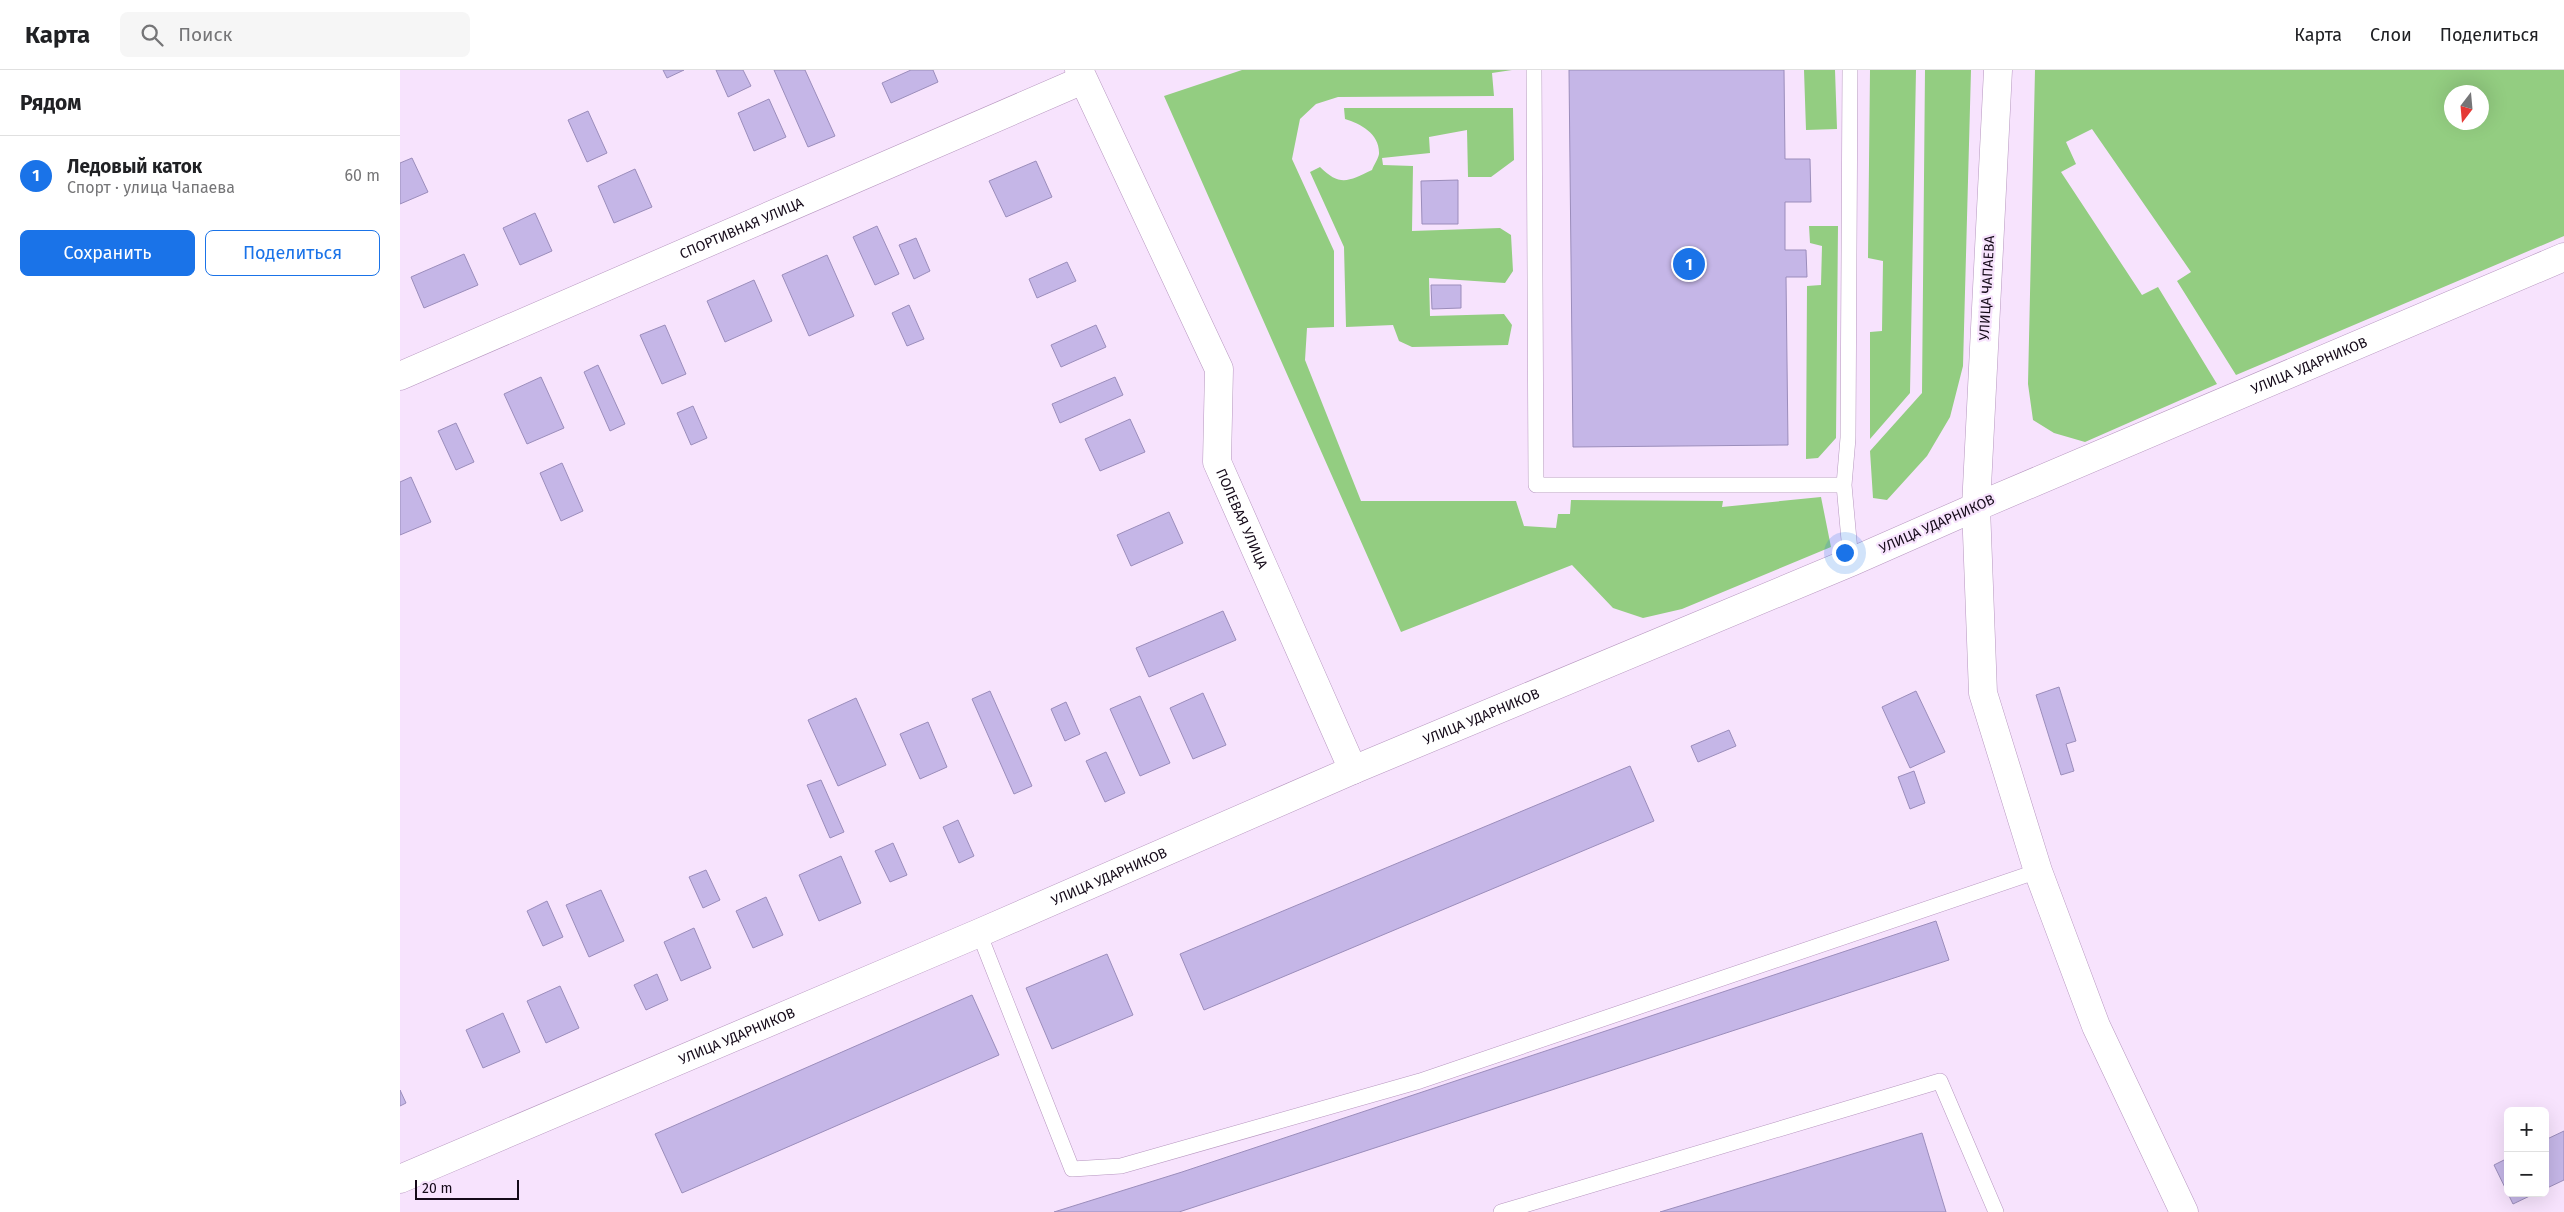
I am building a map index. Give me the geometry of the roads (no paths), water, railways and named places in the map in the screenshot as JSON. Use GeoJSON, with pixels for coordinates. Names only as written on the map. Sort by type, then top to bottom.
{"type":"FeatureCollection","features":[{"type":"Feature","properties":{"kind":"main road","name":"УЛИЦА ЧАПАЕВА"},"geometry":{"type":"LineString","coordinates":[[1998,70],[1976,507],[1983,693],[2038,871],[2096,1026],[2184,1212]]}},
{"type":"Feature","properties":{"kind":"main road","name":"СПОРТИВНАЯ УЛИЦА"},"geometry":{"type":"LineString","coordinates":[[400,376],[1081,75]]}},
{"type":"Feature","properties":{"kind":"main road","name":"ПОЛЕВАЯ УЛИЦА"},"geometry":{"type":"LineString","coordinates":[[1081,75],[1219,369],[1217,462],[1353,770]]}},
{"type":"Feature","properties":{"kind":"main road","name":"УЛИЦА УДАРНИКОВ"},"geometry":{"type":"LineString","coordinates":[[400,1179],[979,933],[1353,770],[1850,562],[2564,258]]}},
{"type":"Feature","properties":{"kind":"lane"},"geometry":{"type":"LineString","coordinates":[[1534,70],[1536,485],[1844,485]]}},
{"type":"Feature","properties":{"kind":"lane"},"geometry":{"type":"LineString","coordinates":[[1850,70],[1848,438],[1844,485],[1850,562]]}},
{"type":"Feature","properties":{"kind":"lane"},"geometry":{"type":"LineString","coordinates":[[979,933],[1072,1169],[1121,1166],[1420,1081],[2038,871]]}},
{"type":"Feature","properties":{"kind":"lane"},"geometry":{"type":"LineString","coordinates":[[1501,1212],[1940,1081],[1996,1212]]}},
{"type":"Feature","properties":{"kind":"place","name":"Ледовый каток"},"geometry":{"type":"Point","coordinates":[1689,264]}}]}
